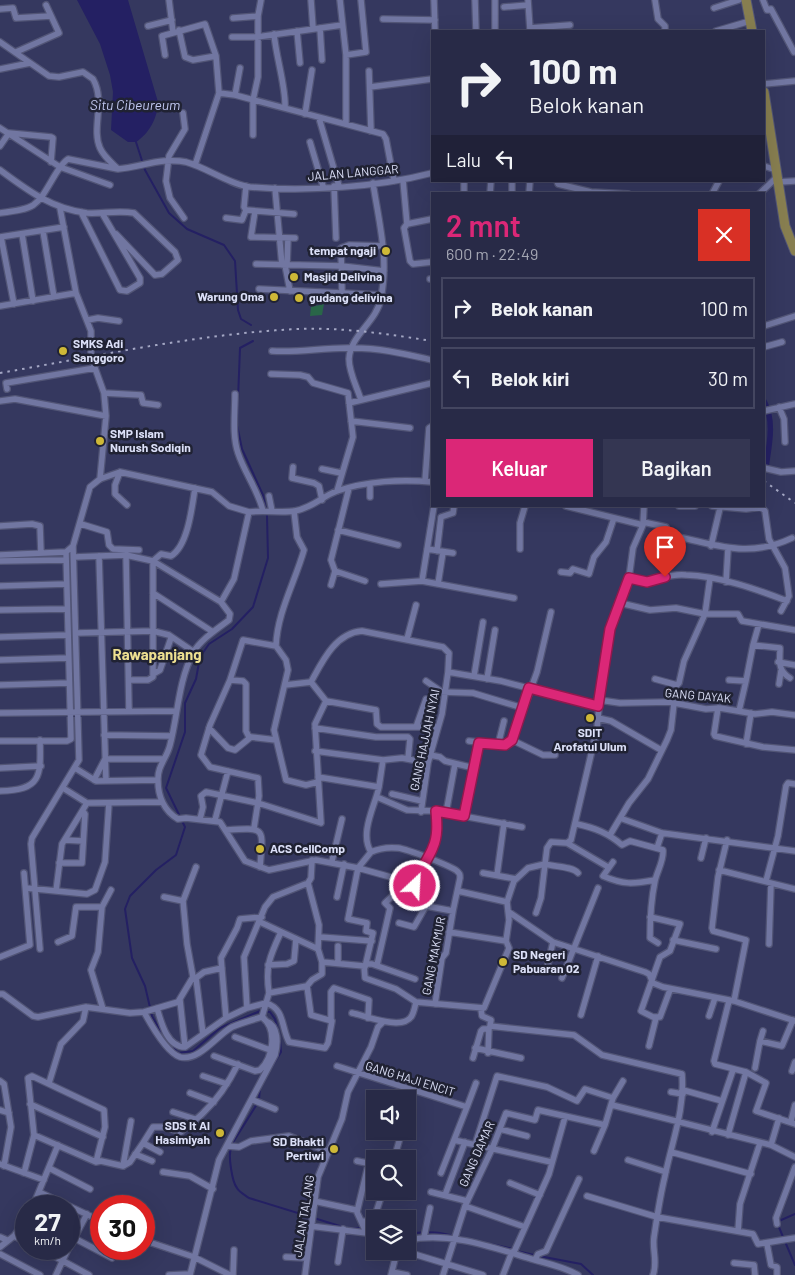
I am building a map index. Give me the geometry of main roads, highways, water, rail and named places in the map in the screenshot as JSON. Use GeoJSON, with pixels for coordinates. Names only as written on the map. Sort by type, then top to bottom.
{"type":"FeatureCollection","features":[{"type":"Feature","properties":{"kind":"main road"},"geometry":{"type":"LineString","coordinates":[[746,0],[752,30]]}},
{"type":"Feature","properties":{"kind":"main road"},"geometry":{"type":"LineString","coordinates":[[765,105],[767,132],[777,176],[785,226],[795,251]]}},
{"type":"Feature","properties":{"kind":"water","name":"Situ Cibeureum"},"geometry":{"type":"Polygon","coordinates":[[[77,0],[128,0],[158,102],[158,108],[152,125],[141,139],[136,142],[128,142],[111,130],[113,92],[110,75],[100,44],[77,0]]]}},
{"type":"Feature","properties":{"kind":"waterway"},"geometry":{"type":"LineString","coordinates":[[136,142],[145,170],[169,213],[187,229],[224,245],[235,261],[238,310],[241,319],[251,325]]}},
{"type":"Feature","properties":{"kind":"waterway"},"geometry":{"type":"LineString","coordinates":[[253,341],[240,348],[237,425],[242,449],[263,495],[267,516],[268,558],[253,607],[232,629],[209,644],[200,657],[196,679],[185,703],[185,732],[166,788],[185,827],[176,855],[156,870],[130,896],[125,909],[132,958],[145,986],[152,1016],[163,1036],[178,1053],[193,1051],[220,1028],[260,1011],[270,1012],[275,1019],[278,1031]]}},
{"type":"Feature","properties":{"kind":"waterway"},"geometry":{"type":"LineString","coordinates":[[765,404],[770,425],[770,442],[766,467]]}},
{"type":"Feature","properties":{"kind":"waterway"},"geometry":{"type":"LineString","coordinates":[[270,1070],[281,1052],[280,1040]]}},
{"type":"Feature","properties":{"kind":"waterway"},"geometry":{"type":"LineString","coordinates":[[259,1100],[260,1087]]}},
{"type":"Feature","properties":{"kind":"waterway"},"geometry":{"type":"LineString","coordinates":[[232,1144],[257,1104]]}},
{"type":"Feature","properties":{"kind":"waterway"},"geometry":{"type":"LineString","coordinates":[[231,1149],[230,1162],[235,1185],[249,1198],[343,1227]]}},
{"type":"Feature","properties":{"kind":"waterway"},"geometry":{"type":"LineString","coordinates":[[779,1221],[795,1214]]}},
{"type":"Feature","properties":{"kind":"waterway"},"geometry":{"type":"LineString","coordinates":[[778,1225],[795,1265]]}},
{"type":"Feature","properties":{"kind":"waterway"},"geometry":{"type":"LineString","coordinates":[[350,1228],[366,1228]]}},
{"type":"Feature","properties":{"kind":"waterway"},"geometry":{"type":"LineString","coordinates":[[416,1233],[436,1233],[464,1238]]}},
{"type":"Feature","properties":{"kind":"waterway"},"geometry":{"type":"LineString","coordinates":[[491,1244],[513,1249]]}},
{"type":"Feature","properties":{"kind":"waterway"},"geometry":{"type":"LineString","coordinates":[[517,1251],[534,1255]]}},
{"type":"Feature","properties":{"kind":"waterway"},"geometry":{"type":"LineString","coordinates":[[539,1256],[581,1264],[593,1275]]}},
{"type":"Feature","properties":{"kind":"railway"},"geometry":{"type":"LineString","coordinates":[[0,373],[148,346],[222,336],[297,329],[347,330],[431,341]]}},
{"type":"Feature","properties":{"kind":"railway"},"geometry":{"type":"LineString","coordinates":[[765,482],[795,503]]}},
{"type":"Feature","properties":{"kind":"place","name":"tempat ngaji"},"geometry":{"type":"Point","coordinates":[386,251]}},
{"type":"Feature","properties":{"kind":"place","name":"Masjid Delivina"},"geometry":{"type":"Point","coordinates":[294,277]}},
{"type":"Feature","properties":{"kind":"place","name":"Warung Oma"},"geometry":{"type":"Point","coordinates":[274,297]}},
{"type":"Feature","properties":{"kind":"place","name":"gudang delivina"},"geometry":{"type":"Point","coordinates":[299,298]}},
{"type":"Feature","properties":{"kind":"place","name":"SMKS Adi Sanggoro"},"geometry":{"type":"Point","coordinates":[63,351]}},
{"type":"Feature","properties":{"kind":"place","name":"SMP Islam Nurush Sodiqin"},"geometry":{"type":"Point","coordinates":[100,441]}},
{"type":"Feature","properties":{"kind":"place","name":"SDIT Arofatul Ulum"},"geometry":{"type":"Point","coordinates":[590,718]}},
{"type":"Feature","properties":{"kind":"place","name":"ACS CellComp"},"geometry":{"type":"Point","coordinates":[260,849]}},
{"type":"Feature","properties":{"kind":"place","name":"SD Negeri Pabuaran 02"},"geometry":{"type":"Point","coordinates":[503,962]}},
{"type":"Feature","properties":{"kind":"place","name":"SDS It Al Hasimiyah"},"geometry":{"type":"Point","coordinates":[220,1133]}},
{"type":"Feature","properties":{"kind":"place","name":"SD Bhakti Pertiwi"},"geometry":{"type":"Point","coordinates":[334,1149]}},
{"type":"Feature","properties":{"kind":"district","name":"Rawapanjang"},"geometry":{"type":"Point","coordinates":[157,655]}}]}
